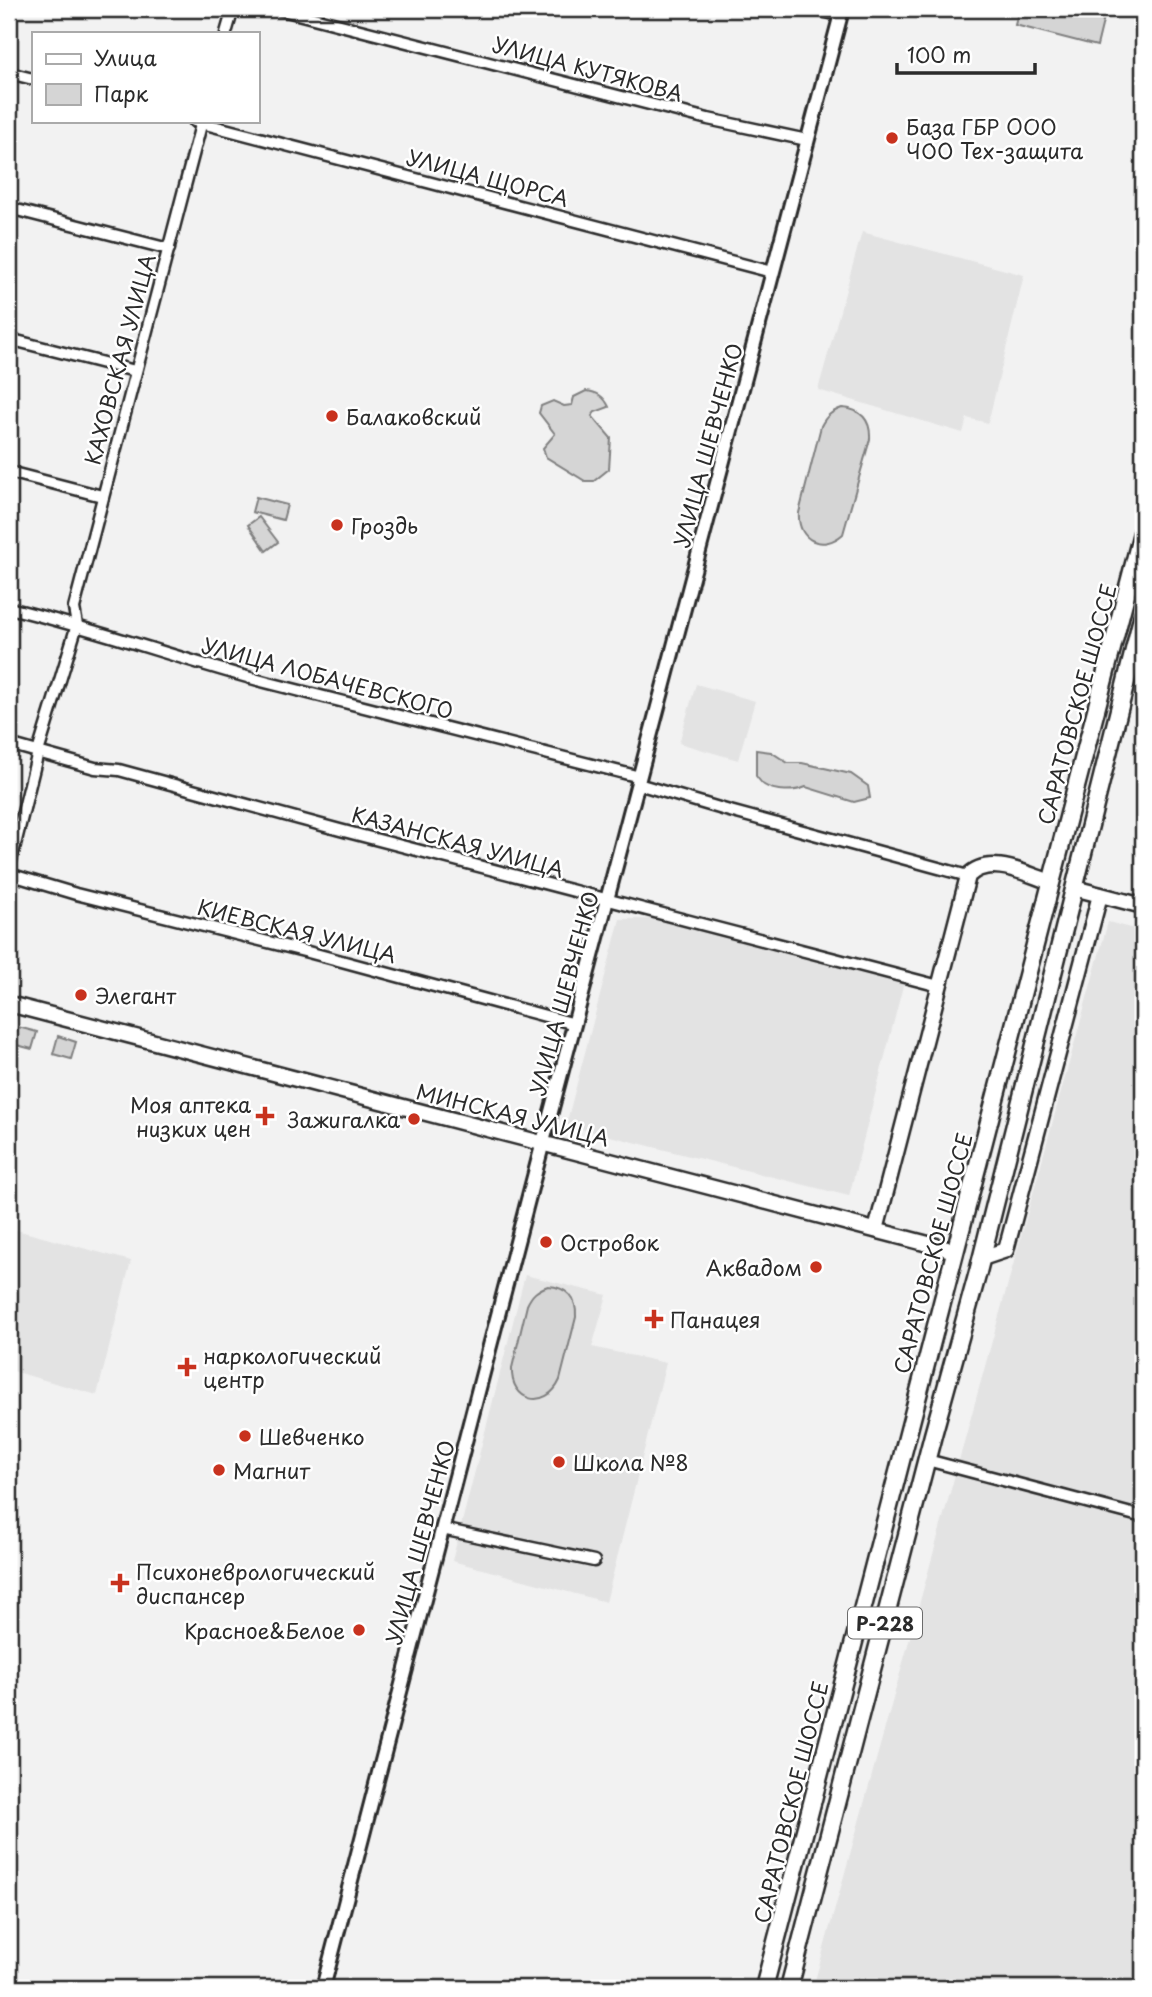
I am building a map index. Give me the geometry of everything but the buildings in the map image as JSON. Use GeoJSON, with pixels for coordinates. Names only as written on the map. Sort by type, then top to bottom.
{"type":"FeatureCollection","features":[{"type":"Feature","properties":{"kind":"main road","name":"САРАТОВСКОЕ ШОССЕ"},"geometry":{"type":"LineString","coordinates":[[764,1988],[1143,529]]}},
{"type":"Feature","properties":{"kind":"main road","name":"САРАТОВСКОЕ ШОССЕ"},"geometry":{"type":"LineString","coordinates":[[789,1988],[982,1258],[1143,614]]}},
{"type":"Feature","properties":{"kind":"main road"},"geometry":{"type":"LineString","coordinates":[[876,1230],[968,876],[985,865],[995,866],[1143,906]]}},
{"type":"Feature","properties":{"kind":"main road"},"geometry":{"type":"LineString","coordinates":[[982,1258],[1006,1250],[1100,895]]}},
{"type":"Feature","properties":{"kind":"main road","name":"МИНСКАЯ УЛИЦА"},"geometry":{"type":"LineString","coordinates":[[9,1004],[982,1258]]}},
{"type":"Feature","properties":{"kind":"street"},"geometry":{"type":"LineString","coordinates":[[226,32],[233,9]]}},
{"type":"Feature","properties":{"kind":"street","name":"УЛИЦА КУТЯКОВА"},"geometry":{"type":"LineString","coordinates":[[278,9],[708,119],[807,140]]}},
{"type":"Feature","properties":{"kind":"street"},"geometry":{"type":"LineString","coordinates":[[820,9],[842,11]]}},
{"type":"Feature","properties":{"kind":"street","name":"УЛИЦА ШЕВЧЕНКО"},"geometry":{"type":"LineString","coordinates":[[323,1988],[842,11]]}},
{"type":"Feature","properties":{"kind":"street"},"geometry":{"type":"LineString","coordinates":[[9,73],[32,79]]}},
{"type":"Feature","properties":{"kind":"street","name":"КАХОВСКАЯ УЛИЦА"},"geometry":{"type":"LineString","coordinates":[[9,872],[38,752],[77,625],[74,608],[169,249],[199,122]]}},
{"type":"Feature","properties":{"kind":"street","name":"УЛИЦА ЩОРСА"},"geometry":{"type":"LineString","coordinates":[[203,122],[772,272]]}},
{"type":"Feature","properties":{"kind":"street"},"geometry":{"type":"LineString","coordinates":[[9,208],[169,249]]}},
{"type":"Feature","properties":{"kind":"street"},"geometry":{"type":"LineString","coordinates":[[9,339],[135,371]]}},
{"type":"Feature","properties":{"kind":"street"},"geometry":{"type":"LineString","coordinates":[[9,472],[102,496]]}},
{"type":"Feature","properties":{"kind":"street","name":"УЛИЦА ЛОБАЧЕВСКОГО"},"geometry":{"type":"LineString","coordinates":[[9,608],[77,625],[269,683],[639,780],[968,876]]}},
{"type":"Feature","properties":{"kind":"street"},"geometry":{"type":"LineString","coordinates":[[60,621],[74,608]]}},
{"type":"Feature","properties":{"kind":"street","name":"КАЗАНСКАЯ УЛИЦА"},"geometry":{"type":"LineString","coordinates":[[9,744],[95,768],[119,770],[939,986]]}},
{"type":"Feature","properties":{"kind":"street","name":"КИЕВСКАЯ УЛИЦА"},"geometry":{"type":"LineString","coordinates":[[9,872],[76,894],[308,952],[575,1024]]}},
{"type":"Feature","properties":{"kind":"street"},"geometry":{"type":"LineString","coordinates":[[927,1460],[1143,1517]]}},
{"type":"Feature","properties":{"kind":"street"},"geometry":{"type":"LineString","coordinates":[[442,1529],[594,1561]]}},
{"type":"Feature","properties":{"kind":"shaded area"},"geometry":{"type":"Polygon","coordinates":[[[862,232],[1024,275],[988,423],[967,418],[963,433],[818,390],[862,232]]]}},
{"type":"Feature","properties":{"kind":"shaded area"},"geometry":{"type":"Polygon","coordinates":[[[696,684],[755,701],[738,760],[679,743],[696,684]]]}},
{"type":"Feature","properties":{"kind":"shaded area"},"geometry":{"type":"Polygon","coordinates":[[[620,919],[653,919],[904,982],[849,1196],[566,1125],[620,919]]]}},
{"type":"Feature","properties":{"kind":"shaded area"},"geometry":{"type":"Polygon","coordinates":[[[1108,922],[1143,931],[1143,1988],[813,1988],[1108,922]]]}},
{"type":"Feature","properties":{"kind":"shaded area"},"geometry":{"type":"Polygon","coordinates":[[[9,1228],[131,1261],[97,1395],[9,1370],[9,1228]]]}},
{"type":"Feature","properties":{"kind":"shaded area","name":"Школа №8"},"geometry":{"type":"Polygon","coordinates":[[[525,1275],[607,1295],[592,1347],[666,1363],[606,1602],[452,1561],[525,1275]]]}},
{"type":"Feature","properties":{"kind":"green space"},"geometry":{"type":"Polygon","coordinates":[[[1019,9],[1106,9],[1097,46],[1015,25],[1019,9]]]}},
{"type":"Feature","properties":{"kind":"green space"},"geometry":{"type":"Polygon","coordinates":[[[586,391],[600,395],[609,407],[595,412],[592,416],[611,438],[609,469],[594,481],[585,481],[546,457],[543,448],[555,434],[539,413],[541,406],[553,401],[564,406],[572,405],[574,397],[586,391]]]}},
{"type":"Feature","properties":{"kind":"green space"},"geometry":{"type":"Polygon","coordinates":[[[842,408],[855,411],[864,417],[869,426],[870,439],[843,534],[820,543],[807,537],[802,531],[799,513],[821,426],[829,415],[842,408]]]}},
{"type":"Feature","properties":{"kind":"green space"},"geometry":{"type":"Polygon","coordinates":[[[256,497],[287,505],[283,520],[252,512],[256,497]]]}},
{"type":"Feature","properties":{"kind":"green space"},"geometry":{"type":"Polygon","coordinates":[[[259,517],[278,542],[266,551],[248,525],[259,517]]]}},
{"type":"Feature","properties":{"kind":"green space"},"geometry":{"type":"Polygon","coordinates":[[[756,750],[771,752],[788,763],[802,763],[851,774],[868,786],[870,798],[854,802],[806,787],[785,790],[763,785],[756,776],[756,750]]]}},
{"type":"Feature","properties":{"kind":"green space"},"geometry":{"type":"Polygon","coordinates":[[[18,1027],[37,1032],[32,1049],[13,1044],[18,1027]]]}},
{"type":"Feature","properties":{"kind":"green space"},"geometry":{"type":"Polygon","coordinates":[[[58,1036],[76,1042],[71,1059],[53,1054],[58,1036]]]}},
{"type":"Feature","properties":{"kind":"green space"},"geometry":{"type":"Polygon","coordinates":[[[548,1286],[561,1289],[570,1295],[575,1304],[576,1317],[560,1380],[554,1390],[538,1399],[523,1395],[517,1389],[512,1368],[527,1305],[535,1293],[548,1286]]]}},
{"type":"Feature","properties":{"kind":"place","name":"База ГБР ООО ЧОО Тех-защита"},"geometry":{"type":"Point","coordinates":[892,138]}},
{"type":"Feature","properties":{"kind":"place","name":"Балаковский"},"geometry":{"type":"Point","coordinates":[332,416]}},
{"type":"Feature","properties":{"kind":"place","name":"Гроздь"},"geometry":{"type":"Point","coordinates":[337,525]}},
{"type":"Feature","properties":{"kind":"place","name":"Элегант"},"geometry":{"type":"Point","coordinates":[81,995]}},
{"type":"Feature","properties":{"kind":"place","name":"Моя аптека низких цен"},"geometry":{"type":"Point","coordinates":[265,1116]}},
{"type":"Feature","properties":{"kind":"place","name":"Зажигалка"},"geometry":{"type":"Point","coordinates":[414,1119]}},
{"type":"Feature","properties":{"kind":"place","name":"Островок"},"geometry":{"type":"Point","coordinates":[546,1242]}},
{"type":"Feature","properties":{"kind":"place","name":"Аквадом"},"geometry":{"type":"Point","coordinates":[816,1267]}},
{"type":"Feature","properties":{"kind":"place","name":"Панацея"},"geometry":{"type":"Point","coordinates":[654,1319]}},
{"type":"Feature","properties":{"kind":"place","name":"наркологический центр"},"geometry":{"type":"Point","coordinates":[187,1367]}},
{"type":"Feature","properties":{"kind":"place","name":"Шевченко"},"geometry":{"type":"Point","coordinates":[245,1436]}},
{"type":"Feature","properties":{"kind":"place","name":"Школа №8"},"geometry":{"type":"Point","coordinates":[559,1462]}},
{"type":"Feature","properties":{"kind":"place","name":"Магнит"},"geometry":{"type":"Point","coordinates":[219,1470]}},
{"type":"Feature","properties":{"kind":"place","name":"Психоневрологический диспансер"},"geometry":{"type":"Point","coordinates":[120,1583]}},
{"type":"Feature","properties":{"kind":"place","name":"Красное&Белое"},"geometry":{"type":"Point","coordinates":[359,1630]}}]}
